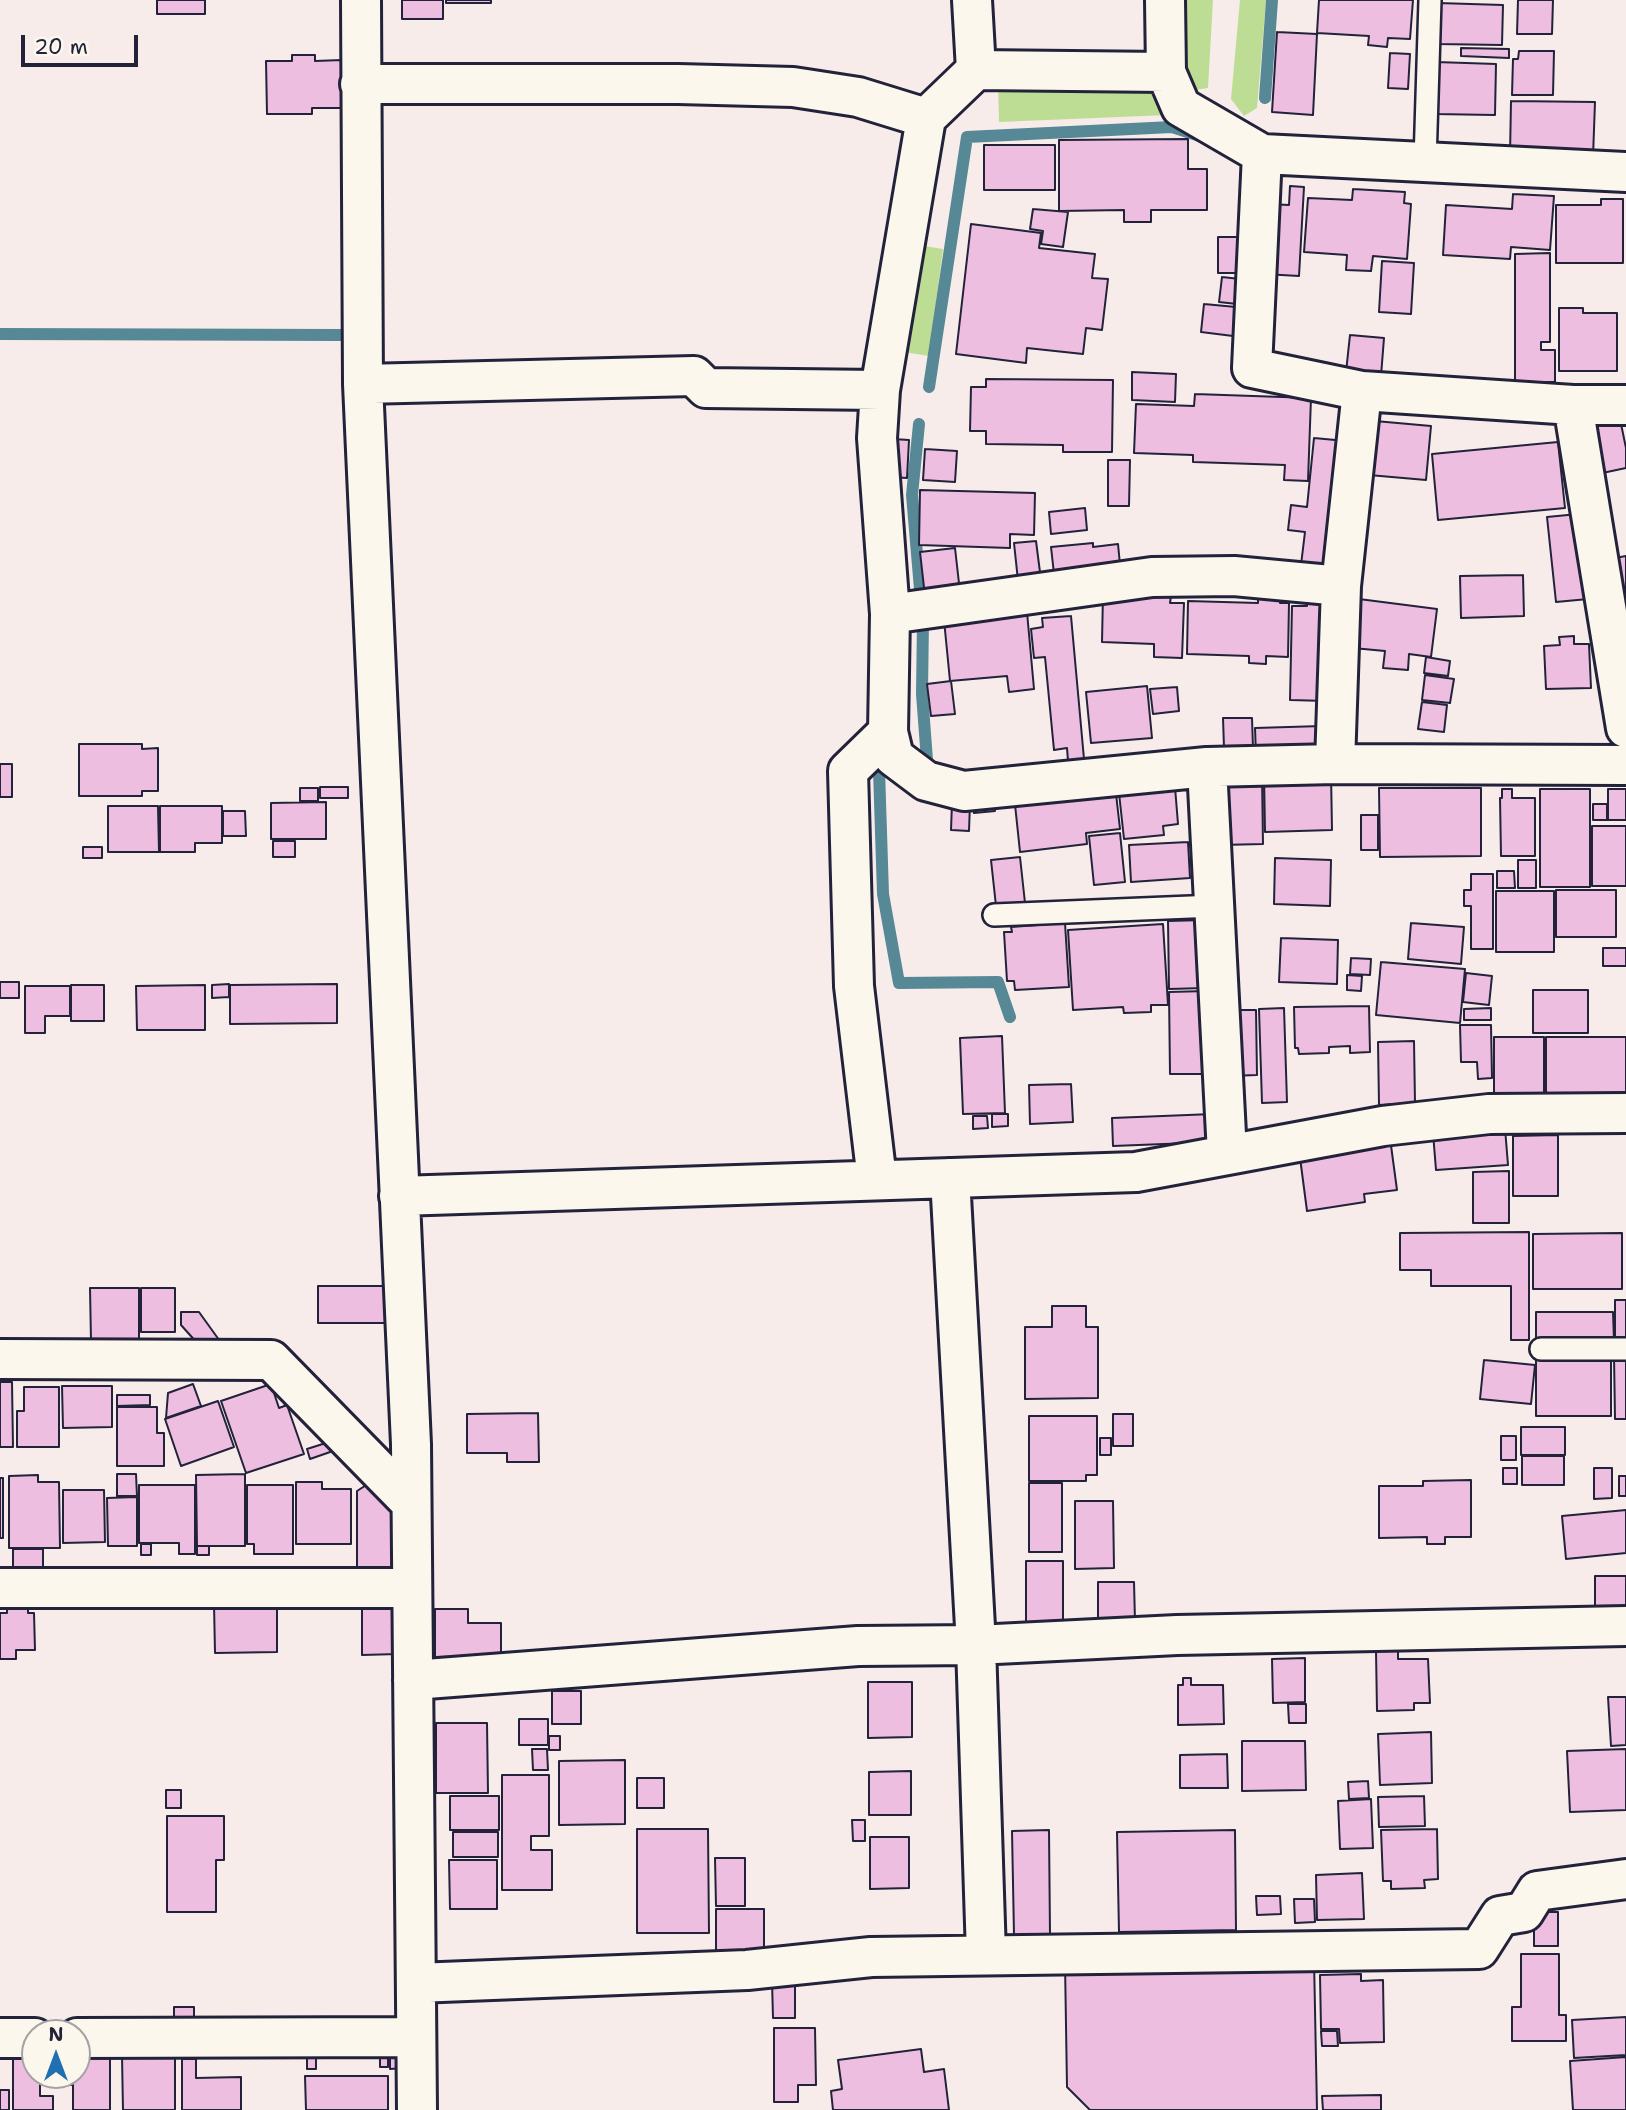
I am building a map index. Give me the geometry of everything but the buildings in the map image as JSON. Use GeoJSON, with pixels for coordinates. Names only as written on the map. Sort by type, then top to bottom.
{"type":"FeatureCollection","features":[{"type":"Feature","properties":{"kind":"street"},"geometry":{"type":"LineString","coordinates":[[361,0],[363,384],[410,1430],[417,2110]]}},
{"type":"Feature","properties":{"kind":"street"},"geometry":{"type":"LineString","coordinates":[[972,0],[976,70]]}},
{"type":"Feature","properties":{"kind":"street"},"geometry":{"type":"LineString","coordinates":[[1165,0],[1166,72],[1181,107],[1262,154],[1626,172]]}},
{"type":"Feature","properties":{"kind":"street"},"geometry":{"type":"LineString","coordinates":[[1166,72],[976,70],[926,118],[880,390],[877,438],[890,614],[888,732],[894,757],[926,781],[964,791],[1207,767],[1335,764],[1626,765]]}},
{"type":"Feature","properties":{"kind":"street"},"geometry":{"type":"LineString","coordinates":[[360,84],[678,84],[793,87],[859,97],[926,118]]}},
{"type":"Feature","properties":{"kind":"street"},"geometry":{"type":"LineString","coordinates":[[1262,154],[1252,368],[1362,391],[1573,405],[1626,405]]}},
{"type":"Feature","properties":{"kind":"street"},"geometry":{"type":"LineString","coordinates":[[363,384],[694,376],[706,388],[880,390]]}},
{"type":"Feature","properties":{"kind":"street"},"geometry":{"type":"LineString","coordinates":[[1335,764],[1340,586],[1362,391]]}},
{"type":"Feature","properties":{"kind":"street"},"geometry":{"type":"LineString","coordinates":[[1573,405],[1626,728]]}},
{"type":"Feature","properties":{"kind":"street"},"geometry":{"type":"LineString","coordinates":[[890,614],[1152,577],[1234,576],[1340,586]]}},
{"type":"Feature","properties":{"kind":"street"},"geometry":{"type":"LineString","coordinates":[[877,1180],[854,986],[848,771],[888,732]]}},
{"type":"Feature","properties":{"kind":"street"},"geometry":{"type":"LineString","coordinates":[[1207,767],[1227,1154]]}},
{"type":"Feature","properties":{"kind":"street"},"geometry":{"type":"LineString","coordinates":[[399,1196],[1136,1172],[1383,1126],[1489,1114],[1626,1113]]}},
{"type":"Feature","properties":{"kind":"street"},"geometry":{"type":"LineString","coordinates":[[950,1178],[976,1644],[986,1955]]}},
{"type":"Feature","properties":{"kind":"street"},"geometry":{"type":"LineString","coordinates":[[0,1359],[271,1360],[411,1503]]}},
{"type":"Feature","properties":{"kind":"street"},"geometry":{"type":"LineString","coordinates":[[0,1588],[412,1588]]}},
{"type":"Feature","properties":{"kind":"street"},"geometry":{"type":"LineString","coordinates":[[413,1680],[858,1646],[1177,1635],[1626,1626]]}},
{"type":"Feature","properties":{"kind":"street"},"geometry":{"type":"LineString","coordinates":[[416,1983],[747,1970],[871,1957],[1479,1949],[1500,1916],[1524,1912],[1538,1891],[1626,1879]]}},
{"type":"Feature","properties":{"kind":"street"},"geometry":{"type":"LineString","coordinates":[[91,2038],[416,2037]]}},
{"type":"Feature","properties":{"kind":"street"},"geometry":{"type":"LineString","coordinates":[[0,2038],[21,2038]]}},
{"type":"Feature","properties":{"kind":"lane"},"geometry":{"type":"LineString","coordinates":[[1425,162],[1430,0]]}},
{"type":"Feature","properties":{"kind":"lane"},"geometry":{"type":"LineString","coordinates":[[994,915],[1214,906]]}},
{"type":"Feature","properties":{"kind":"lane"},"geometry":{"type":"LineString","coordinates":[[1541,1349],[1626,1349]]}},
{"type":"Feature","properties":{"kind":"green space"},"geometry":{"type":"Polygon","coordinates":[[[1176,0],[1213,0],[1208,88],[1188,91],[1176,0]]]}},
{"type":"Feature","properties":{"kind":"green space"},"geometry":{"type":"Polygon","coordinates":[[[1240,0],[1266,0],[1257,108],[1244,116],[1231,99],[1240,0]]]}},
{"type":"Feature","properties":{"kind":"green space"},"geometry":{"type":"Polygon","coordinates":[[[998,81],[1147,82],[1165,93],[1168,115],[999,122],[998,81]]]}},
{"type":"Feature","properties":{"kind":"green space"},"geometry":{"type":"Polygon","coordinates":[[[918,245],[943,249],[929,356],[904,352],[918,245]]]}},
{"type":"Feature","properties":{"kind":"waterway"},"geometry":{"type":"LineString","coordinates":[[1265,98],[1272,0]]}},
{"type":"Feature","properties":{"kind":"waterway"},"geometry":{"type":"LineString","coordinates":[[929,387],[967,137],[1172,127],[1200,136]]}},
{"type":"Feature","properties":{"kind":"waterway"},"geometry":{"type":"LineString","coordinates":[[0,334],[341,335]]}},
{"type":"Feature","properties":{"kind":"waterway"},"geometry":{"type":"LineString","coordinates":[[919,424],[912,495],[921,601]]}},
{"type":"Feature","properties":{"kind":"waterway"},"geometry":{"type":"LineString","coordinates":[[923,620],[922,694],[927,760]]}},
{"type":"Feature","properties":{"kind":"waterway"},"geometry":{"type":"LineString","coordinates":[[894,770],[879,770],[883,894],[899,983],[998,982],[1010,1017]]}}]}
